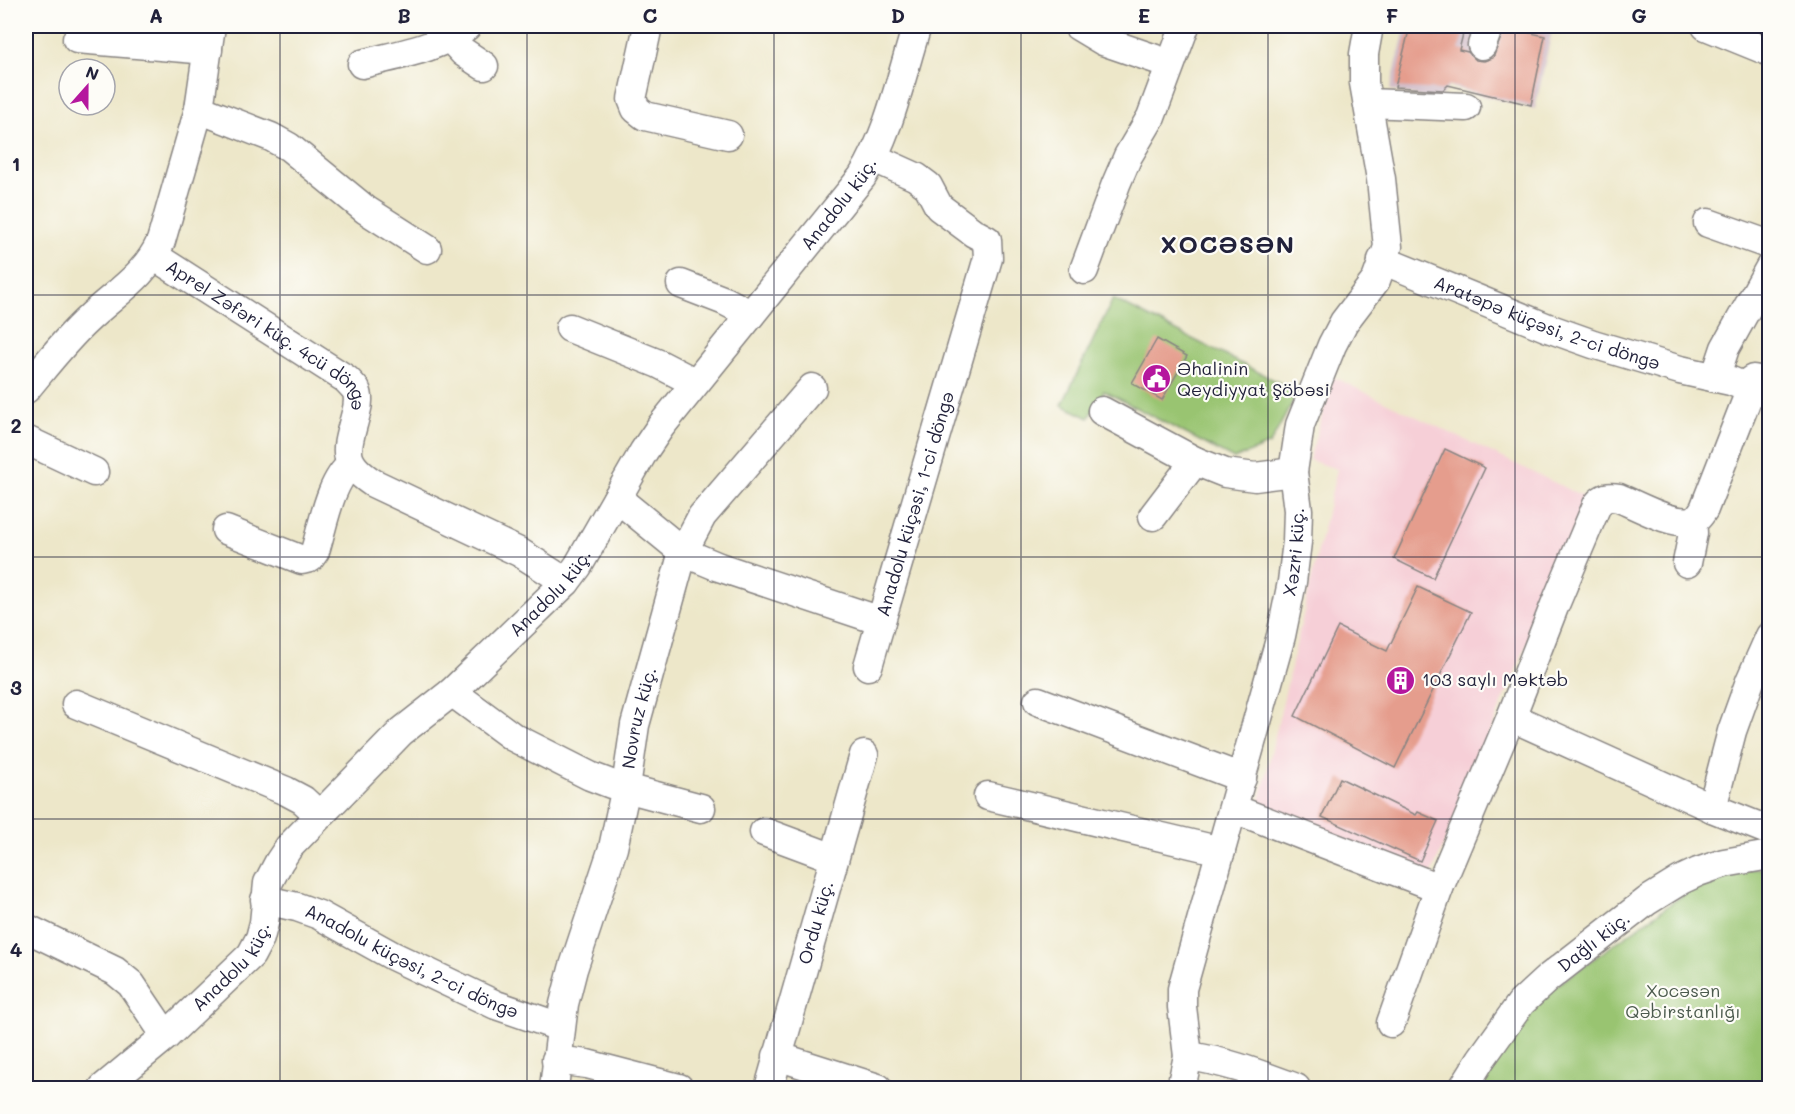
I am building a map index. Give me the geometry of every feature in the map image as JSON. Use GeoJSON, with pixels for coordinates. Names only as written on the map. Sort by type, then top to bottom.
{"type":"FeatureCollection","features":[{"type":"Feature","properties":{"kind":"street"},"geometry":{"type":"LineString","coordinates":[[648,26],[632,99],[636,109],[645,116],[728,135]]}},
{"type":"Feature","properties":{"kind":"street","name":"Anadolu küç."},"geometry":{"type":"LineString","coordinates":[[103,1089],[166,1036],[251,955],[260,938],[264,923],[268,883],[279,862],[319,815],[400,732],[452,692],[566,582],[578,566],[655,434],[694,382],[844,201],[874,158],[916,26]]}},
{"type":"Feature","properties":{"kind":"street"},"geometry":{"type":"LineString","coordinates":[[1078,26],[1103,41],[1170,64]]}},
{"type":"Feature","properties":{"kind":"street"},"geometry":{"type":"LineString","coordinates":[[1084,270],[1128,156],[1151,117],[1185,26]]}},
{"type":"Feature","properties":{"kind":"street","name":"Xəzri küç."},"geometry":{"type":"LineString","coordinates":[[1181,1089],[1188,1056],[1182,989],[1281,636],[1292,582],[1298,520],[1293,472],[1300,425],[1332,345],[1344,322],[1376,280],[1388,247],[1388,227],[1364,83],[1364,54],[1369,26]]}},
{"type":"Feature","properties":{"kind":"street"},"geometry":{"type":"LineString","coordinates":[[1706,26],[1770,52]]}},
{"type":"Feature","properties":{"kind":"street"},"geometry":{"type":"LineString","coordinates":[[362,64],[431,47],[459,32],[464,52],[484,66]]}},
{"type":"Feature","properties":{"kind":"street"},"geometry":{"type":"LineString","coordinates":[[76,39],[209,38]]}},
{"type":"Feature","properties":{"kind":"street","name":"Aprel Zəfəri küç. 4cü döngə"},"geometry":{"type":"LineString","coordinates":[[26,389],[71,336],[143,272],[154,256],[161,241],[200,109],[209,38]]}},
{"type":"Feature","properties":{"kind":"street"},"geometry":{"type":"LineString","coordinates":[[1368,103],[1466,107]]}},
{"type":"Feature","properties":{"kind":"street"},"geometry":{"type":"LineString","coordinates":[[200,109],[271,137],[289,147],[366,210],[427,249]]}},
{"type":"Feature","properties":{"kind":"street","name":"Anadolu küçəsi, 1-ci döngə"},"geometry":{"type":"LineString","coordinates":[[617,498],[683,552],[719,567],[881,621],[988,258],[987,240],[939,207],[928,186],[916,177],[874,158]]}},
{"type":"Feature","properties":{"kind":"street"},"geometry":{"type":"LineString","coordinates":[[1708,224],[1770,245]]}},
{"type":"Feature","properties":{"kind":"street","name":"Aprel Zəfəri küç. 4cü döngə"},"geometry":{"type":"LineString","coordinates":[[154,256],[346,379],[357,391],[358,405],[347,448],[347,456],[351,465]]}},
{"type":"Feature","properties":{"kind":"street","name":"Aratəpə küçəsi, 2-ci döngə"},"geometry":{"type":"LineString","coordinates":[[1382,260],[1593,344],[1680,370],[1756,384]]}},
{"type":"Feature","properties":{"kind":"street"},"geometry":{"type":"LineString","coordinates":[[1715,378],[1725,348],[1770,267]]}},
{"type":"Feature","properties":{"kind":"street"},"geometry":{"type":"LineString","coordinates":[[681,284],[725,301],[750,314]]}},
{"type":"Feature","properties":{"kind":"street"},"geometry":{"type":"LineString","coordinates":[[570,328],[658,364],[694,382]]}},
{"type":"Feature","properties":{"kind":"street","name":"Aratəpə küçəsi, 2-ci döngə"},"geometry":{"type":"LineString","coordinates":[[1692,521],[1699,517],[1704,509],[1747,399],[1747,391],[1756,384]]}},
{"type":"Feature","properties":{"kind":"street","name":"Novruz küç."},"geometry":{"type":"LineString","coordinates":[[554,1089],[560,1027],[573,969],[613,848],[626,787],[635,725],[683,552],[702,516],[812,388]]}},
{"type":"Feature","properties":{"kind":"street"},"geometry":{"type":"LineString","coordinates":[[1102,411],[1195,461],[1225,473],[1255,477],[1293,472]]}},
{"type":"Feature","properties":{"kind":"street"},"geometry":{"type":"LineString","coordinates":[[26,440],[94,472]]}},
{"type":"Feature","properties":{"kind":"street"},"geometry":{"type":"LineString","coordinates":[[1152,516],[1195,461]]}},
{"type":"Feature","properties":{"kind":"street"},"geometry":{"type":"LineString","coordinates":[[225,530],[302,560],[310,558],[315,551],[336,483],[343,471],[351,465],[359,474],[373,483],[519,552],[566,582]]}},
{"type":"Feature","properties":{"kind":"street"},"geometry":{"type":"LineString","coordinates":[[1391,1023],[1439,888],[1597,505],[1601,500],[1610,496],[1670,519],[1692,521],[1694,532],[1687,563]]}},
{"type":"Feature","properties":{"kind":"street"},"geometry":{"type":"LineString","coordinates":[[868,666],[881,621]]}},
{"type":"Feature","properties":{"kind":"street"},"geometry":{"type":"LineString","coordinates":[[1712,808],[1732,731],[1750,681],[1770,636]]}},
{"type":"Feature","properties":{"kind":"street"},"geometry":{"type":"LineString","coordinates":[[452,692],[513,737],[590,776],[701,808]]}},
{"type":"Feature","properties":{"kind":"street"},"geometry":{"type":"LineString","coordinates":[[1038,701],[1242,778]]}},
{"type":"Feature","properties":{"kind":"street"},"geometry":{"type":"LineString","coordinates":[[76,704],[286,791],[303,800],[319,815]]}},
{"type":"Feature","properties":{"kind":"street"},"geometry":{"type":"LineString","coordinates":[[1511,717],[1712,808],[1770,831]]}},
{"type":"Feature","properties":{"kind":"street","name":"Ordu küç."},"geometry":{"type":"LineString","coordinates":[[769,1089],[864,755]]}},
{"type":"Feature","properties":{"kind":"street"},"geometry":{"type":"LineString","coordinates":[[988,796],[1221,851]]}},
{"type":"Feature","properties":{"kind":"street"},"geometry":{"type":"LineString","coordinates":[[1242,812],[1439,888]]}},
{"type":"Feature","properties":{"kind":"street"},"geometry":{"type":"LineString","coordinates":[[764,831],[834,858]]}},
{"type":"Feature","properties":{"kind":"street","name":"Dağlı küç."},"geometry":{"type":"LineString","coordinates":[[1463,1089],[1481,1059],[1521,1003],[1548,978],[1647,902],[1698,872],[1724,863],[1770,855]]}},
{"type":"Feature","properties":{"kind":"street","name":"Anadolu küçəsi, 2-ci döngə"},"geometry":{"type":"LineString","coordinates":[[265,900],[297,907],[319,915],[393,956],[496,1005],[560,1027]]}},
{"type":"Feature","properties":{"kind":"street"},"geometry":{"type":"LineString","coordinates":[[26,928],[115,971],[131,984],[166,1036]]}},
{"type":"Feature","properties":{"kind":"street"},"geometry":{"type":"LineString","coordinates":[[777,1056],[878,1089]]}},
{"type":"Feature","properties":{"kind":"street"},"geometry":{"type":"LineString","coordinates":[[1188,1056],[1233,1065],[1296,1089]]}},
{"type":"Feature","properties":{"kind":"street"},"geometry":{"type":"LineString","coordinates":[[556,1060],[587,1064],[679,1089]]}},
{"type":"Feature","properties":{"kind":"shaded area"},"geometry":{"type":"Polygon","coordinates":[[[1406,26],[1553,26],[1535,109],[1449,87],[1436,101],[1390,90],[1406,26]]]}},
{"type":"Feature","properties":{"kind":"shaded area"},"geometry":{"type":"Polygon","coordinates":[[[1333,377],[1587,498],[1430,878],[1259,805],[1337,469],[1309,460],[1333,377]]]}},
{"type":"Feature","properties":{"kind":"green space"},"geometry":{"type":"Polygon","coordinates":[[[1113,299],[1298,392],[1270,444],[1234,459],[1104,391],[1089,418],[1062,405],[1113,299]]]}},
{"type":"Feature","properties":{"kind":"green space","name":"Xocəsən Qəbirstanlığı"},"geometry":{"type":"Polygon","coordinates":[[[1769,868],[1769,1088],[1479,1088],[1532,1003],[1697,885],[1752,869],[1769,868]]]}},
{"type":"Feature","properties":{"kind":"building"},"geometry":{"type":"Polygon","coordinates":[[[1410,26],[1465,26],[1459,50],[1468,52],[1476,60],[1484,61],[1493,58],[1505,27],[1545,36],[1531,105],[1448,85],[1443,90],[1395,87],[1410,26]]]}},
{"type":"Feature","properties":{"kind":"building"},"geometry":{"type":"Polygon","coordinates":[[[1157,339],[1187,356],[1162,400],[1132,383],[1157,339]]]}},
{"type":"Feature","properties":{"kind":"building"},"geometry":{"type":"Polygon","coordinates":[[[1445,449],[1485,468],[1433,578],[1394,559],[1445,449]]]}},
{"type":"Feature","properties":{"kind":"building","name":"103 saylı Məktəb"},"geometry":{"type":"Polygon","coordinates":[[[1418,587],[1471,612],[1395,768],[1295,716],[1338,627],[1387,651],[1418,587]]]}},
{"type":"Feature","properties":{"kind":"building"},"geometry":{"type":"Polygon","coordinates":[[[1340,778],[1416,815],[1418,812],[1438,821],[1420,861],[1322,817],[1340,778]]]}},
{"type":"Feature","properties":{"kind":"place","name":"Əhalinin Qeydiyyat Şöbəsi"},"geometry":{"type":"Point","coordinates":[1156,379]}},
{"type":"Feature","properties":{"kind":"place","name":"103 saylı Məktəb"},"geometry":{"type":"Point","coordinates":[1401,680]}},
{"type":"Feature","properties":{"kind":"district","name":"XOCƏSƏN"},"geometry":{"type":"Point","coordinates":[1228,245]}}]}
